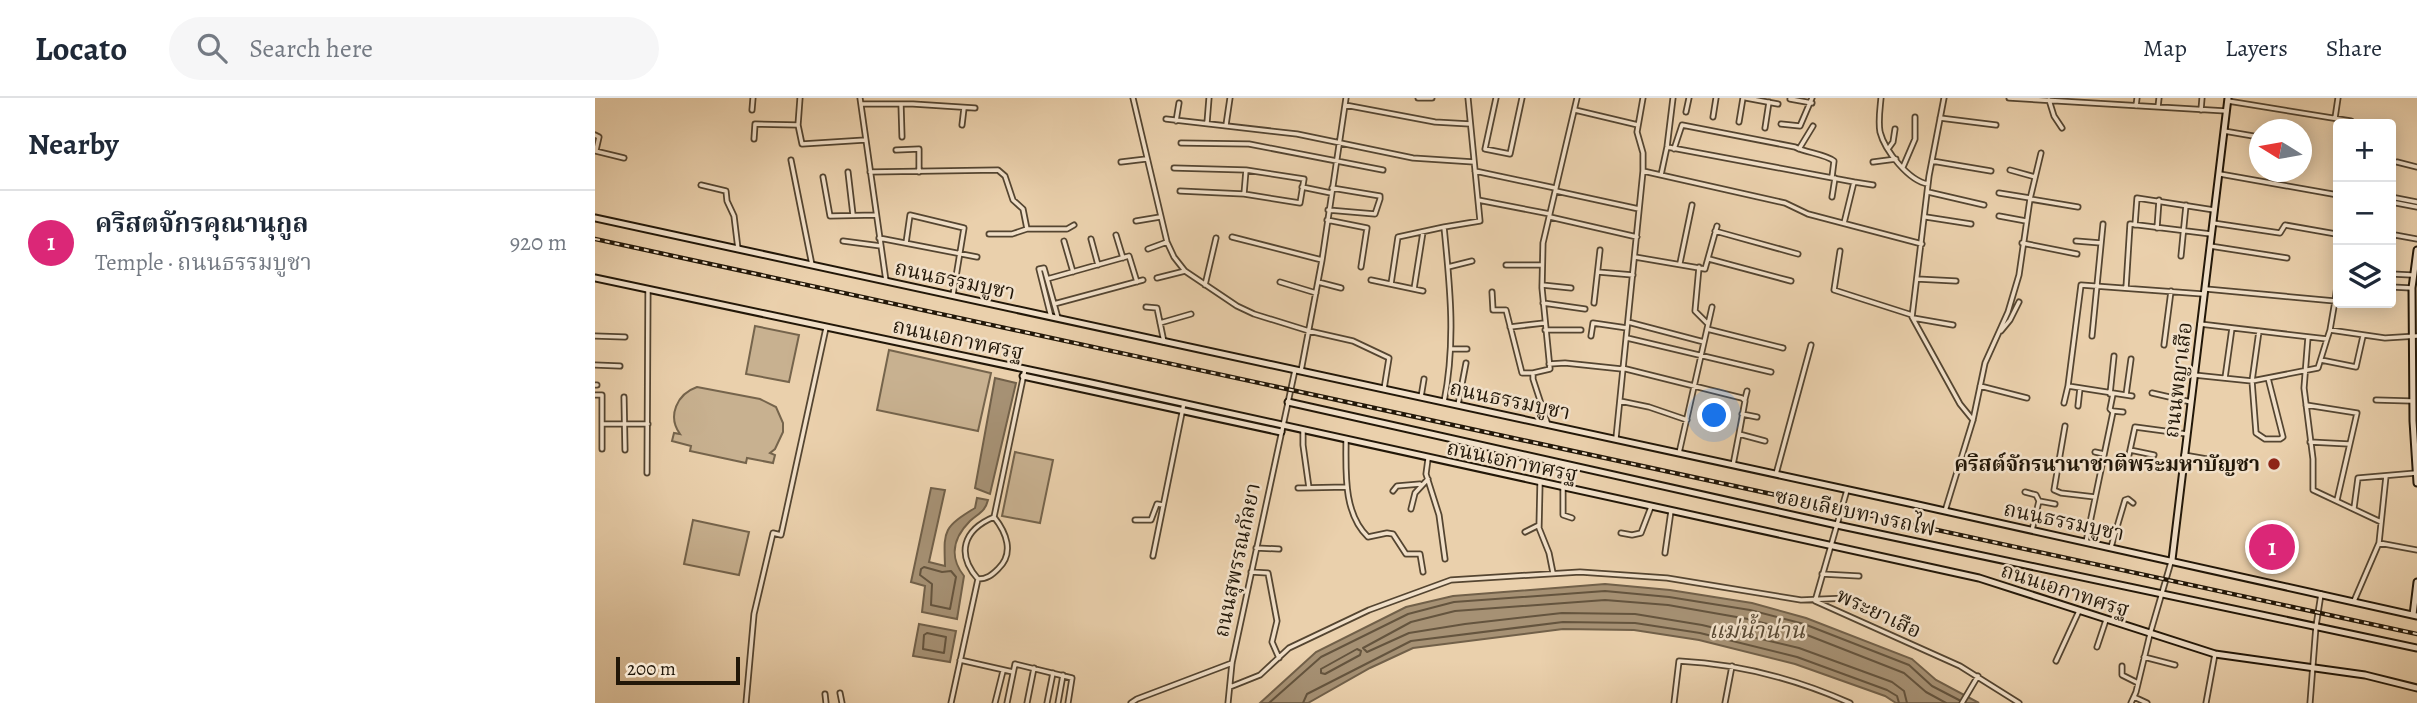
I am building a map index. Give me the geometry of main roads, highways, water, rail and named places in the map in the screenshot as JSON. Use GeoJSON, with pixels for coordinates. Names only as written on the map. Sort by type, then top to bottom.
{"type":"FeatureCollection","features":[{"type":"Feature","properties":{"kind":"main road","name":"ถนนพญาเสือ"},"geometry":{"type":"LineString","coordinates":[[2172,560],[2228,100]]}},
{"type":"Feature","properties":{"kind":"main road","name":"ถนนธรรมบูชา"},"geometry":{"type":"LineString","coordinates":[[595,218],[2415,615]]}},
{"type":"Feature","properties":{"kind":"main road"},"geometry":{"type":"LineString","coordinates":[[2417,250],[2412,275],[2417,483]]}},
{"type":"Feature","properties":{"kind":"main road","name":"ถนนเอกาทศรฐ"},"geometry":{"type":"LineString","coordinates":[[595,278],[1979,578],[2215,654],[2365,675],[2417,688]]}},
{"type":"Feature","properties":{"kind":"main road","name":"ซอยเลียบทางรถไฟ"},"geometry":{"type":"LineString","coordinates":[[1288,402],[1837,524],[2417,648]]}},
{"type":"Feature","properties":{"kind":"main road"},"geometry":{"type":"LineString","coordinates":[[2415,615],[2417,582]]}},
{"type":"Feature","properties":{"kind":"water"},"geometry":{"type":"Polygon","coordinates":[[[995,378],[1016,383],[990,494],[975,488],[995,378]]]}},
{"type":"Feature","properties":{"kind":"water"},"geometry":{"type":"Polygon","coordinates":[[[931,488],[945,490],[929,562],[945,566],[947,531],[975,508],[977,498],[988,500],[983,510],[964,527],[955,548],[956,562],[964,576],[957,619],[922,612],[925,586],[911,582],[931,488]]]}},
{"type":"Feature","properties":{"kind":"water","name":"แม่น้ำน่าน"},"geometry":{"type":"Polygon","coordinates":[[[1605,584],[1670,590],[1752,603],[1806,618],[1912,659],[1936,680],[1979,703],[1896,703],[1885,696],[1795,664],[1699,640],[1634,630],[1563,629],[1413,648],[1370,668],[1308,703],[1260,703],[1316,652],[1406,607],[1453,596],[1605,584]]]}},
{"type":"Feature","properties":{"kind":"water"},"geometry":{"type":"Polygon","coordinates":[[[919,624],[956,631],[950,662],[913,656],[919,624]]]}},
{"type":"Feature","properties":{"kind":"railway"},"geometry":{"type":"LineString","coordinates":[[595,239],[2417,634]]}},
{"type":"Feature","properties":{"kind":"place","name":"คริสต์จักรนานาชาติพระมหาบัญชา"},"geometry":{"type":"Point","coordinates":[2274,464]}},
{"type":"Feature","properties":{"kind":"place","name":"คริสตจักรคุณานุกูล"},"geometry":{"type":"Point","coordinates":[2272,547]}}]}
